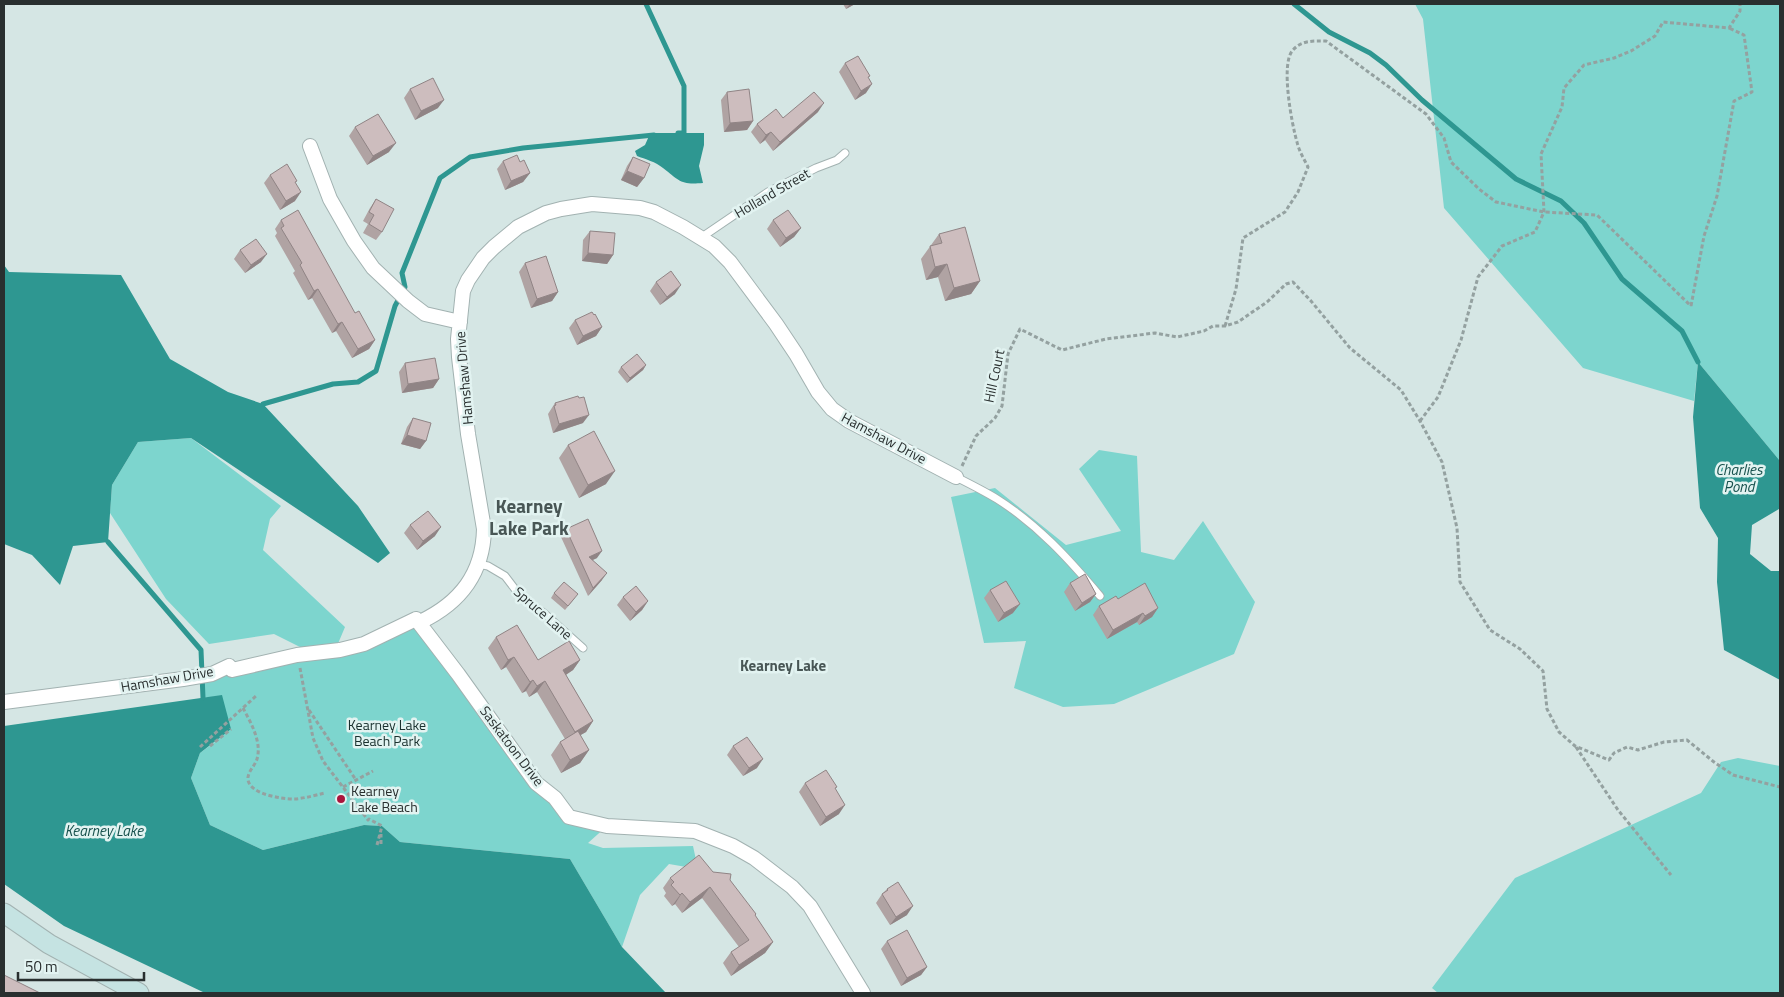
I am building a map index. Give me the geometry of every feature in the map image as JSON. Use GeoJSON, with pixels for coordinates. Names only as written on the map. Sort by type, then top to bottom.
{"type":"FeatureCollection","features":[{"type":"Feature","properties":{"kind":"main road"},"geometry":{"type":"LineString","coordinates":[[4,913],[49,944],[139,993]]}},
{"type":"Feature","properties":{"kind":"street"},"geometry":{"type":"LineString","coordinates":[[310,146],[330,199],[354,241],[373,268],[397,292],[426,314],[460,322]]}},
{"type":"Feature","properties":{"kind":"street","name":"Hamshaw Drive"},"geometry":{"type":"LineString","coordinates":[[4,702],[187,678],[212,674],[229,666],[232,670],[297,655],[340,650],[364,644],[416,619],[420,622],[438,614],[453,602],[466,588],[478,564],[483,548],[484,529],[464,396],[458,340],[463,292],[468,280],[483,258],[518,227],[546,213],[569,207],[592,204],[640,208],[670,219],[702,237],[730,262],[796,354],[818,392],[832,409],[849,421],[956,477]]}},
{"type":"Feature","properties":{"kind":"street","name":"Saskatoon Drive"},"geometry":{"type":"LineString","coordinates":[[416,619],[536,783],[555,798],[569,816],[607,826],[695,831],[733,846],[754,858],[792,887],[810,906],[863,993]]}},
{"type":"Feature","properties":{"kind":"lane","name":"Holland Street"},"geometry":{"type":"LineString","coordinates":[[702,237],[768,192],[816,168],[837,160],[845,153]]}},
{"type":"Feature","properties":{"kind":"lane","name":"Hamshaw Drive"},"geometry":{"type":"LineString","coordinates":[[956,477],[997,499],[1035,527],[1071,560],[1100,596]]}},
{"type":"Feature","properties":{"kind":"lane","name":"Spruce Lane"},"geometry":{"type":"LineString","coordinates":[[478,564],[488,566],[505,576],[521,597],[545,614],[583,648]]}},
{"type":"Feature","properties":{"kind":"path"},"geometry":{"type":"LineString","coordinates":[[1729,28],[1740,11],[1740,4]]}},
{"type":"Feature","properties":{"kind":"path"},"geometry":{"type":"LineString","coordinates":[[1225,326],[1236,289],[1243,238],[1285,212],[1298,192],[1308,167],[1297,144],[1288,98],[1288,65],[1292,51],[1307,41],[1326,41],[1426,114],[1444,138],[1451,162],[1479,189],[1496,202],[1544,212],[1597,215],[1691,306],[1704,236],[1717,196],[1734,102],[1752,92],[1744,35],[1729,28],[1664,22],[1655,36],[1631,51],[1614,58],[1584,65],[1564,88],[1562,107],[1541,154],[1544,212],[1534,232],[1502,246],[1478,277],[1461,340],[1438,397],[1420,421]]}},
{"type":"Feature","properties":{"kind":"path"},"geometry":{"type":"LineString","coordinates":[[1225,326],[1238,322],[1267,302],[1286,284],[1293,282],[1311,300],[1350,348],[1401,390],[1442,462],[1457,528],[1460,582],[1490,630],[1520,649],[1543,671],[1547,708],[1559,732],[1575,746],[1618,810],[1671,875]]}},
{"type":"Feature","properties":{"kind":"path","name":"Hill Court"},"geometry":{"type":"LineString","coordinates":[[956,477],[976,436],[995,418],[1002,406],[1008,354],[1020,329],[1062,350],[1106,339],[1155,333],[1176,338],[1204,331],[1213,326],[1225,326]]}},
{"type":"Feature","properties":{"kind":"path"},"geometry":{"type":"LineString","coordinates":[[297,655],[313,738],[323,762],[368,820],[369,818],[382,826],[379,845]]}},
{"type":"Feature","properties":{"kind":"path"},"geometry":{"type":"LineString","coordinates":[[200,747],[256,696]]}},
{"type":"Feature","properties":{"kind":"path"},"geometry":{"type":"LineString","coordinates":[[243,708],[250,720],[258,745],[257,760],[248,778],[250,785],[262,793],[294,799],[325,793]]}},
{"type":"Feature","properties":{"kind":"path"},"geometry":{"type":"LineString","coordinates":[[307,708],[356,780]]}},
{"type":"Feature","properties":{"kind":"path"},"geometry":{"type":"LineString","coordinates":[[210,746],[230,729]]}},
{"type":"Feature","properties":{"kind":"path"},"geometry":{"type":"LineString","coordinates":[[1575,746],[1609,760],[1614,752],[1627,747],[1638,750],[1664,742],[1687,740],[1733,775],[1780,787]]}},
{"type":"Feature","properties":{"kind":"path"},"geometry":{"type":"LineString","coordinates":[[342,787],[373,771]]}},
{"type":"Feature","properties":{"kind":"green space"},"geometry":{"type":"Polygon","coordinates":[[[1415,4],[1780,4],[1780,461],[1698,362],[1694,401],[1583,368],[1444,208],[1423,19],[1415,4]]]}},
{"type":"Feature","properties":{"kind":"green space"},"geometry":{"type":"Polygon","coordinates":[[[191,438],[281,506],[270,519],[263,550],[345,627],[337,646],[308,651],[274,634],[209,644],[166,599],[110,513],[112,485],[138,442],[191,438]]]}},
{"type":"Feature","properties":{"kind":"green space"},"geometry":{"type":"Polygon","coordinates":[[[1099,450],[1137,456],[1141,552],[1174,560],[1203,521],[1255,602],[1234,654],[1114,704],[1063,707],[1014,688],[1026,641],[984,643],[951,497],[995,488],[1066,545],[1121,531],[1079,469],[1099,450]]]}},
{"type":"Feature","properties":{"kind":"green space","name":"Kearney Lake Beach Park"},"geometry":{"type":"Polygon","coordinates":[[[416,619],[555,798],[588,820],[607,826],[588,843],[603,848],[693,846],[698,869],[669,864],[640,895],[622,947],[570,859],[400,842],[382,826],[364,825],[263,850],[210,825],[191,778],[200,753],[215,742],[222,696],[203,698],[202,673],[320,652],[416,619]]]}},
{"type":"Feature","properties":{"kind":"green space"},"geometry":{"type":"Polygon","coordinates":[[[1738,758],[1780,766],[1780,993],[1438,993],[1432,988],[1515,878],[1701,793],[1721,762],[1738,758]]]}},
{"type":"Feature","properties":{"kind":"water"},"geometry":{"type":"Polygon","coordinates":[[[654,133],[704,133],[704,145],[699,166],[703,183],[685,183],[657,164],[637,156],[635,151],[645,145],[649,136],[654,133]]]}},
{"type":"Feature","properties":{"kind":"water"},"geometry":{"type":"Polygon","coordinates":[[[4,265],[9,272],[121,275],[170,359],[228,392],[263,404],[358,506],[390,553],[378,563],[191,438],[138,442],[112,485],[108,542],[73,546],[60,585],[32,555],[4,544],[4,265]]]}},
{"type":"Feature","properties":{"kind":"water","name":"Charlies Pond"},"geometry":{"type":"Polygon","coordinates":[[[1698,362],[1780,461],[1780,511],[1779,509],[1752,525],[1750,554],[1771,571],[1780,571],[1780,680],[1724,650],[1717,582],[1718,538],[1700,508],[1693,417],[1698,362]]]}},
{"type":"Feature","properties":{"kind":"water","name":"Kearney Lake"},"geometry":{"type":"Polygon","coordinates":[[[222,695],[231,729],[200,753],[191,778],[210,825],[263,850],[364,825],[382,826],[400,842],[570,859],[622,947],[666,993],[205,993],[64,926],[4,884],[4,726],[222,695]]]}},
{"type":"Feature","properties":{"kind":"building"},"geometry":{"type":"Polygon","coordinates":[[[858,56],[870,76],[868,77],[872,84],[861,91],[845,63],[858,56]]]}},
{"type":"Feature","properties":{"kind":"building"},"geometry":{"type":"Polygon","coordinates":[[[433,78],[444,100],[421,111],[410,89],[433,78]]]}},
{"type":"Feature","properties":{"kind":"building"},"geometry":{"type":"Polygon","coordinates":[[[749,89],[753,121],[730,123],[727,92],[749,89]]]}},
{"type":"Feature","properties":{"kind":"building"},"geometry":{"type":"Polygon","coordinates":[[[814,92],[824,103],[780,142],[771,132],[766,135],[757,124],[776,109],[783,118],[814,92]]]}},
{"type":"Feature","properties":{"kind":"building"},"geometry":{"type":"Polygon","coordinates":[[[378,114],[396,143],[373,156],[355,127],[378,114]]]}},
{"type":"Feature","properties":{"kind":"building"},"geometry":{"type":"Polygon","coordinates":[[[517,155],[520,162],[524,160],[530,173],[511,181],[503,161],[517,155]]]}},
{"type":"Feature","properties":{"kind":"building"},"geometry":{"type":"Polygon","coordinates":[[[633,157],[650,164],[644,178],[627,171],[633,157]]]}},
{"type":"Feature","properties":{"kind":"building"},"geometry":{"type":"Polygon","coordinates":[[[287,164],[301,192],[286,201],[270,175],[287,164]]]}},
{"type":"Feature","properties":{"kind":"building"},"geometry":{"type":"Polygon","coordinates":[[[376,199],[394,209],[382,232],[369,224],[374,215],[369,212],[376,199]]]}},
{"type":"Feature","properties":{"kind":"building"},"geometry":{"type":"Polygon","coordinates":[[[298,210],[355,313],[359,311],[375,340],[358,349],[342,322],[338,324],[318,289],[314,291],[300,265],[302,263],[281,228],[284,226],[281,220],[298,210]]]}},
{"type":"Feature","properties":{"kind":"building"},"geometry":{"type":"Polygon","coordinates":[[[788,210],[801,228],[786,238],[773,220],[788,210]]]}},
{"type":"Feature","properties":{"kind":"building"},"geometry":{"type":"Polygon","coordinates":[[[965,227],[980,281],[954,288],[947,264],[935,267],[930,246],[942,243],[939,234],[965,227]]]}},
{"type":"Feature","properties":{"kind":"building"},"geometry":{"type":"Polygon","coordinates":[[[590,231],[615,233],[613,255],[588,253],[590,231]]]}},
{"type":"Feature","properties":{"kind":"building"},"geometry":{"type":"Polygon","coordinates":[[[256,239],[267,254],[251,265],[240,250],[256,239]]]}},
{"type":"Feature","properties":{"kind":"building"},"geometry":{"type":"Polygon","coordinates":[[[546,256],[558,292],[537,299],[525,263],[546,256]]]}},
{"type":"Feature","properties":{"kind":"building"},"geometry":{"type":"Polygon","coordinates":[[[671,271],[681,285],[667,297],[656,282],[671,271]]]}},
{"type":"Feature","properties":{"kind":"building"},"geometry":{"type":"Polygon","coordinates":[[[592,312],[602,327],[583,336],[575,320],[592,312]]]}},
{"type":"Feature","properties":{"kind":"building"},"geometry":{"type":"Polygon","coordinates":[[[637,354],[646,365],[630,378],[621,367],[637,354]]]}},
{"type":"Feature","properties":{"kind":"building"},"geometry":{"type":"Polygon","coordinates":[[[435,358],[439,379],[408,384],[405,363],[435,358]]]}},
{"type":"Feature","properties":{"kind":"building"},"geometry":{"type":"Polygon","coordinates":[[[578,396],[579,398],[584,397],[589,415],[559,424],[554,406],[556,405],[555,403],[578,396]]]}},
{"type":"Feature","properties":{"kind":"building"},"geometry":{"type":"Polygon","coordinates":[[[413,418],[431,423],[426,441],[407,435],[413,418]]]}},
{"type":"Feature","properties":{"kind":"building"},"geometry":{"type":"Polygon","coordinates":[[[594,431],[615,471],[588,485],[568,445],[594,431]]]}},
{"type":"Feature","properties":{"kind":"building"},"geometry":{"type":"Polygon","coordinates":[[[428,511],[441,527],[423,541],[410,525],[428,511]]]}},
{"type":"Feature","properties":{"kind":"building"},"geometry":{"type":"Polygon","coordinates":[[[588,519],[602,551],[589,557],[607,573],[593,588],[566,529],[588,519]]]}},
{"type":"Feature","properties":{"kind":"building"},"geometry":{"type":"Polygon","coordinates":[[[1085,574],[1096,594],[1082,603],[1070,583],[1085,574]]]}},
{"type":"Feature","properties":{"kind":"building"},"geometry":{"type":"Polygon","coordinates":[[[1006,581],[1020,604],[1004,613],[990,590],[1006,581]]]}},
{"type":"Feature","properties":{"kind":"building"},"geometry":{"type":"Polygon","coordinates":[[[564,582],[578,594],[568,606],[554,593],[564,582]]]}},
{"type":"Feature","properties":{"kind":"building"},"geometry":{"type":"Polygon","coordinates":[[[1145,583],[1158,608],[1145,616],[1143,613],[1113,630],[1099,606],[1116,596],[1118,599],[1145,583]]]}},
{"type":"Feature","properties":{"kind":"building"},"geometry":{"type":"Polygon","coordinates":[[[636,586],[648,601],[636,612],[623,597],[636,586]]]}},
{"type":"Feature","properties":{"kind":"building"},"geometry":{"type":"Polygon","coordinates":[[[517,625],[538,660],[569,641],[580,660],[563,670],[593,721],[575,732],[545,681],[537,686],[533,680],[530,682],[514,657],[508,660],[496,637],[517,625]]]}},
{"type":"Feature","properties":{"kind":"building"},"geometry":{"type":"Polygon","coordinates":[[[578,731],[589,750],[570,760],[560,742],[578,731]]]}},
{"type":"Feature","properties":{"kind":"building"},"geometry":{"type":"Polygon","coordinates":[[[747,737],[763,759],[749,768],[733,746],[747,737]]]}},
{"type":"Feature","properties":{"kind":"building"},"geometry":{"type":"Polygon","coordinates":[[[826,770],[837,787],[835,788],[845,805],[826,817],[805,783],[826,770]]]}},
{"type":"Feature","properties":{"kind":"building"},"geometry":{"type":"Polygon","coordinates":[[[699,855],[713,872],[731,874],[730,880],[756,914],[773,942],[739,965],[731,952],[749,940],[710,887],[690,902],[671,885],[674,882],[670,878],[699,855]]]}},
{"type":"Feature","properties":{"kind":"building"},"geometry":{"type":"Polygon","coordinates":[[[898,882],[913,906],[896,917],[882,894],[898,882]]]}},
{"type":"Feature","properties":{"kind":"building"},"geometry":{"type":"Polygon","coordinates":[[[907,930],[927,967],[907,978],[887,941],[907,930]]]}},
{"type":"Feature","properties":{"kind":"building"},"geometry":{"type":"Polygon","coordinates":[[[4,975],[40,993],[4,993],[4,975]]]}},
{"type":"Feature","properties":{"kind":"waterway"},"geometry":{"type":"LineString","coordinates":[[646,4],[684,86],[684,133],[678,133]]}},
{"type":"Feature","properties":{"kind":"waterway"},"geometry":{"type":"LineString","coordinates":[[1294,4],[1329,32],[1370,53],[1386,65],[1422,100],[1516,179],[1561,201],[1584,223],[1622,279],[1682,331],[1698,362]]}},
{"type":"Feature","properties":{"kind":"waterway"},"geometry":{"type":"LineString","coordinates":[[263,404],[333,384],[358,382],[376,371],[395,306],[405,287],[402,273],[440,178],[470,157],[523,148],[654,135]]}},
{"type":"Feature","properties":{"kind":"waterway"},"geometry":{"type":"LineString","coordinates":[[108,542],[201,650],[203,698]]}},
{"type":"Feature","properties":{"kind":"place","name":"Kearney Lake Beach"},"geometry":{"type":"Point","coordinates":[341,799]}},
{"type":"Feature","properties":{"kind":"district","name":"Kearney Lake Park"},"geometry":{"type":"Point","coordinates":[529,517]}},
{"type":"Feature","properties":{"kind":"district","name":"Kearney Lake"},"geometry":{"type":"Point","coordinates":[783,666]}}]}
